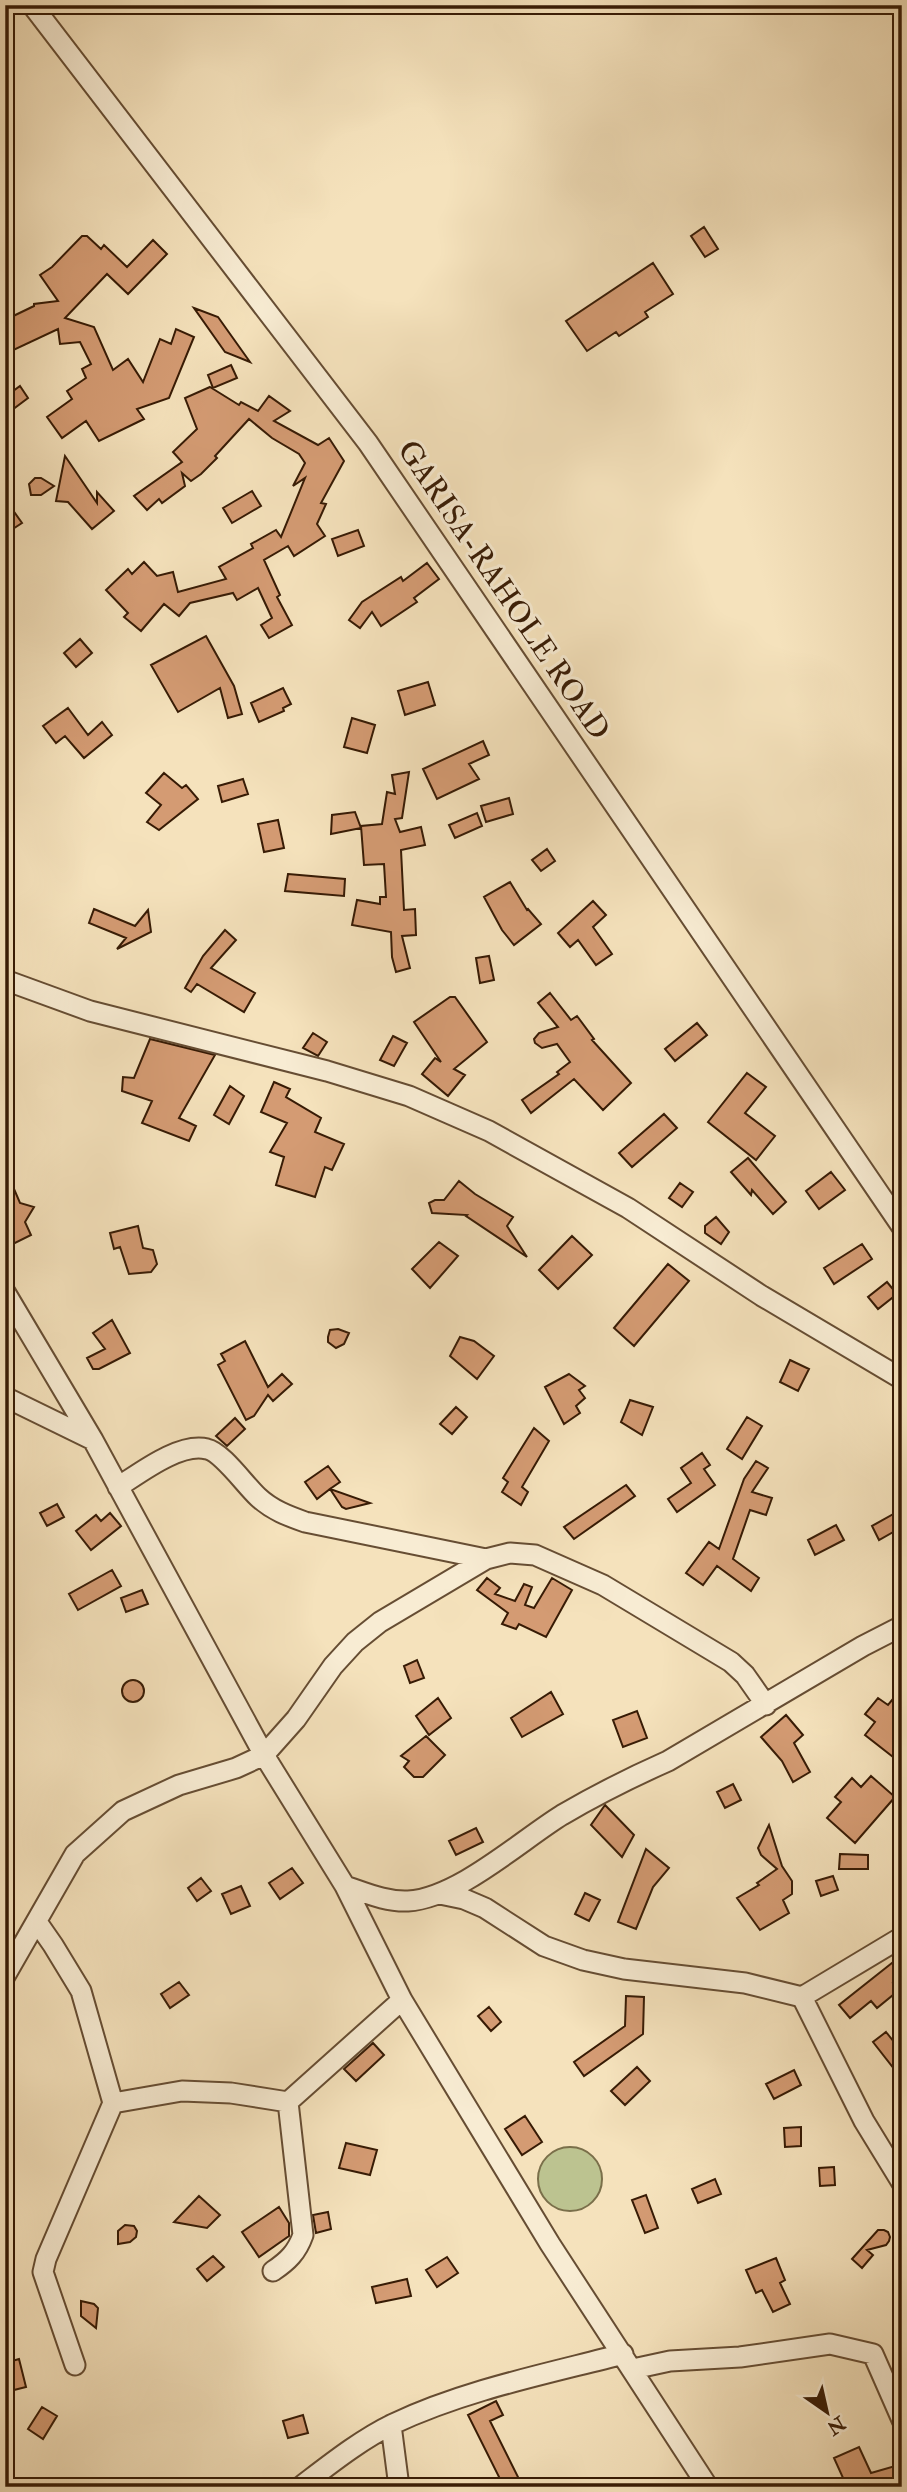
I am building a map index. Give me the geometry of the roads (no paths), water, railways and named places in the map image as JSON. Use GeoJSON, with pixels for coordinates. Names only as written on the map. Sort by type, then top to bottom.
{"type":"FeatureCollection","features":[{"type":"Feature","properties":{"kind":"street","name":"GARISA-RAHOLE ROAD"},"geometry":{"type":"LineString","coordinates":[[32,5],[368,443],[902,1227]]}},
{"type":"Feature","properties":{"kind":"street"},"geometry":{"type":"LineString","coordinates":[[5,980],[90,1011],[327,1071],[421,1101],[489,1131],[628,1208],[761,1296],[902,1379]]}},
{"type":"Feature","properties":{"kind":"street"},"geometry":{"type":"LineString","coordinates":[[5,1292],[93,1440],[264,1755],[345,1886],[402,2000],[550,2244],[708,2487]]}},
{"type":"Feature","properties":{"kind":"street"},"geometry":{"type":"LineString","coordinates":[[5,1397],[93,1440]]}},
{"type":"Feature","properties":{"kind":"street"},"geometry":{"type":"LineString","coordinates":[[118,1487],[171,1455],[190,1449],[208,1448],[260,1499],[281,1514],[305,1522],[486,1559]]}},
{"type":"Feature","properties":{"kind":"street"},"geometry":{"type":"LineString","coordinates":[[5,1976],[75,1854],[123,1811],[178,1786],[236,1768],[264,1755],[296,1719],[333,1666],[355,1642],[380,1622],[486,1559],[510,1553],[535,1555],[603,1585],[731,1662],[745,1675],[766,1705]]}},
{"type":"Feature","properties":{"kind":"street"},"geometry":{"type":"LineString","coordinates":[[345,1886],[389,1900],[410,1901],[440,1894],[478,1872],[562,1815],[668,1761],[863,1646],[902,1626]]}},
{"type":"Feature","properties":{"kind":"street"},"geometry":{"type":"LineString","coordinates":[[440,1894],[464,1899],[485,1908],[544,1946],[583,1961],[624,1969],[745,1983],[802,1997],[902,1937]]}},
{"type":"Feature","properties":{"kind":"street"},"geometry":{"type":"LineString","coordinates":[[37,1922],[81,1991],[113,2103],[46,2259],[43,2272],[75,2365]]}},
{"type":"Feature","properties":{"kind":"street"},"geometry":{"type":"LineString","coordinates":[[802,1997],[864,2121],[902,2183]]}},
{"type":"Feature","properties":{"kind":"street"},"geometry":{"type":"LineString","coordinates":[[288,2102],[402,2000]]}},
{"type":"Feature","properties":{"kind":"street"},"geometry":{"type":"LineString","coordinates":[[113,2103],[182,2091],[231,2093],[288,2102]]}},
{"type":"Feature","properties":{"kind":"street"},"geometry":{"type":"LineString","coordinates":[[273,2271],[299,2247],[303,2235],[288,2102]]}},
{"type":"Feature","properties":{"kind":"street"},"geometry":{"type":"LineString","coordinates":[[300,2487],[391,2425],[434,2407],[506,2384],[628,2362],[740,2357],[830,2344],[873,2354],[902,2420]]}},
{"type":"Feature","properties":{"kind":"street"},"geometry":{"type":"LineString","coordinates":[[391,2425],[399,2487]]}}]}
